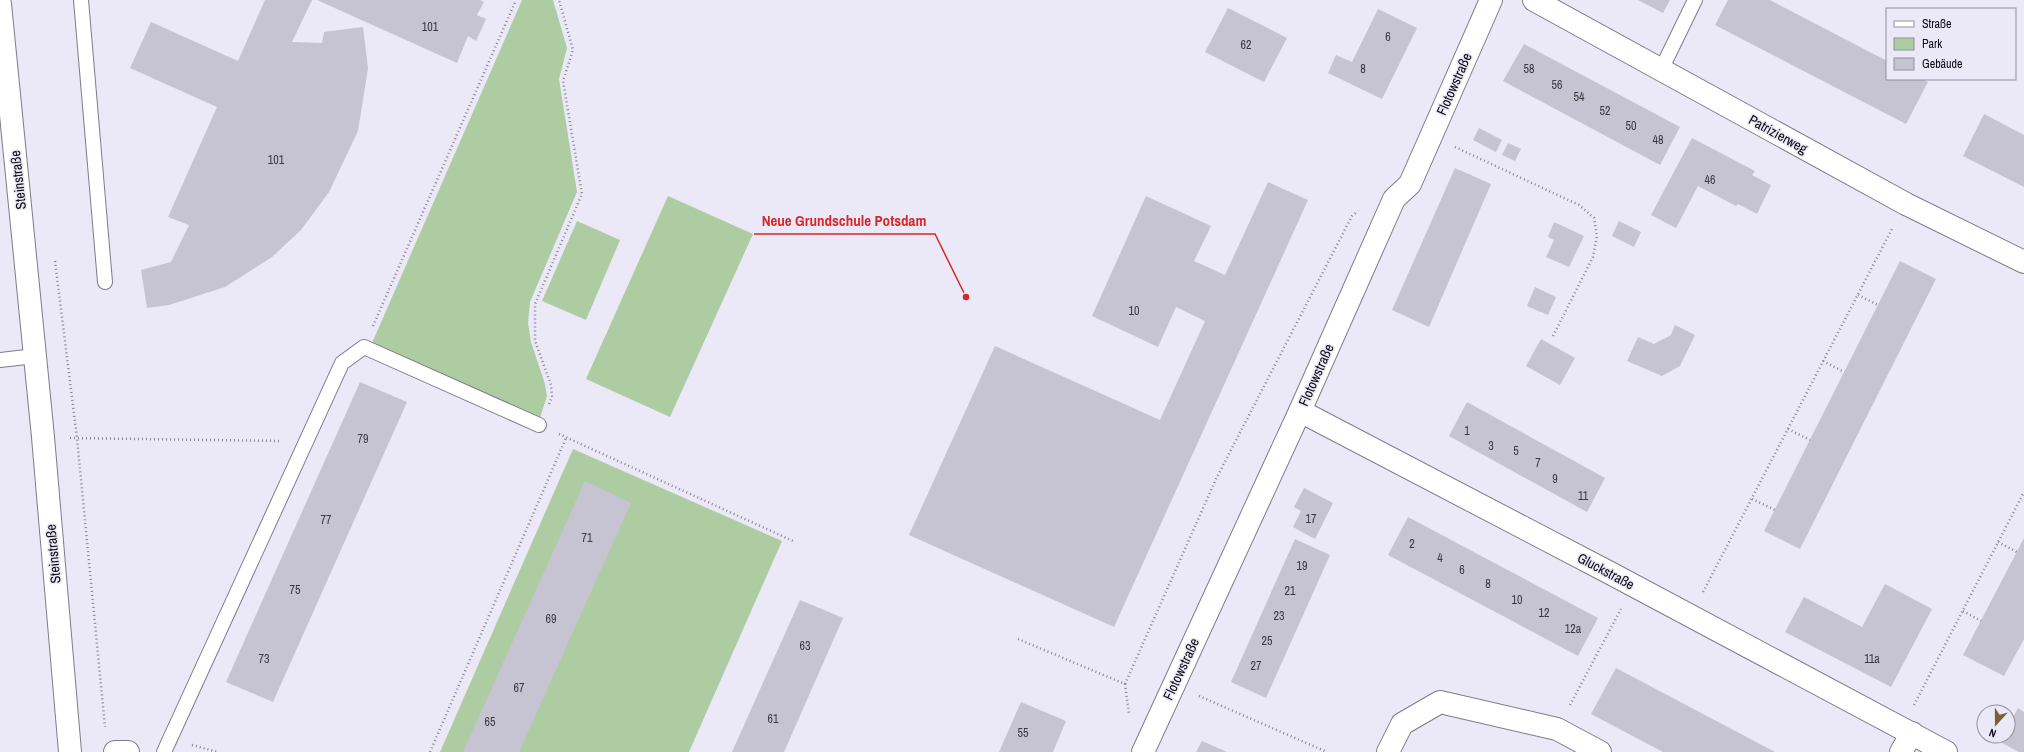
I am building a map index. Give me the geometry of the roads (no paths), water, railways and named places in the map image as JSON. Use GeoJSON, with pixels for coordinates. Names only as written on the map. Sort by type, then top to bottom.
{"type":"FeatureCollection","features":[{"type":"Feature","properties":{"kind":"street","name":"Flotowstraße"},"geometry":{"type":"LineString","coordinates":[[1146,744],[1300,411],[1394,199],[1410,184],[1491,0]]}},
{"type":"Feature","properties":{"kind":"street","name":"Patrizierweg"},"geometry":{"type":"LineString","coordinates":[[1534,0],[1906,204],[2024,262]]}},
{"type":"Feature","properties":{"kind":"street","name":"Steinstraße"},"geometry":{"type":"LineString","coordinates":[[0,4],[43,437],[70,752]]}},
{"type":"Feature","properties":{"kind":"street","name":"Gluckstraße"},"geometry":{"type":"LineString","coordinates":[[1300,411],[1634,585],[1946,752]]}},
{"type":"Feature","properties":{"kind":"street"},"geometry":{"type":"LineString","coordinates":[[1388,752],[1402,724],[1440,702],[1557,729],[1600,752]]}},
{"type":"Feature","properties":{"kind":"street"},"geometry":{"type":"LineString","coordinates":[[1901,752],[1907,731]]}},
{"type":"Feature","properties":{"kind":"street"},"geometry":{"type":"LineString","coordinates":[[115,752],[128,752]]}},
{"type":"Feature","properties":{"kind":"lane"},"geometry":{"type":"LineString","coordinates":[[81,0],[106,282]]}},
{"type":"Feature","properties":{"kind":"lane"},"geometry":{"type":"LineString","coordinates":[[1661,70],[1695,0]]}},
{"type":"Feature","properties":{"kind":"lane"},"geometry":{"type":"LineString","coordinates":[[166,746],[342,363],[364,347],[539,425]]}},
{"type":"Feature","properties":{"kind":"lane"},"geometry":{"type":"LineString","coordinates":[[0,360],[35,356]]}},
{"type":"Feature","properties":{"kind":"place","name":"Neue Grundschule Potsdam"},"geometry":{"type":"Point","coordinates":[966,297]}}]}
